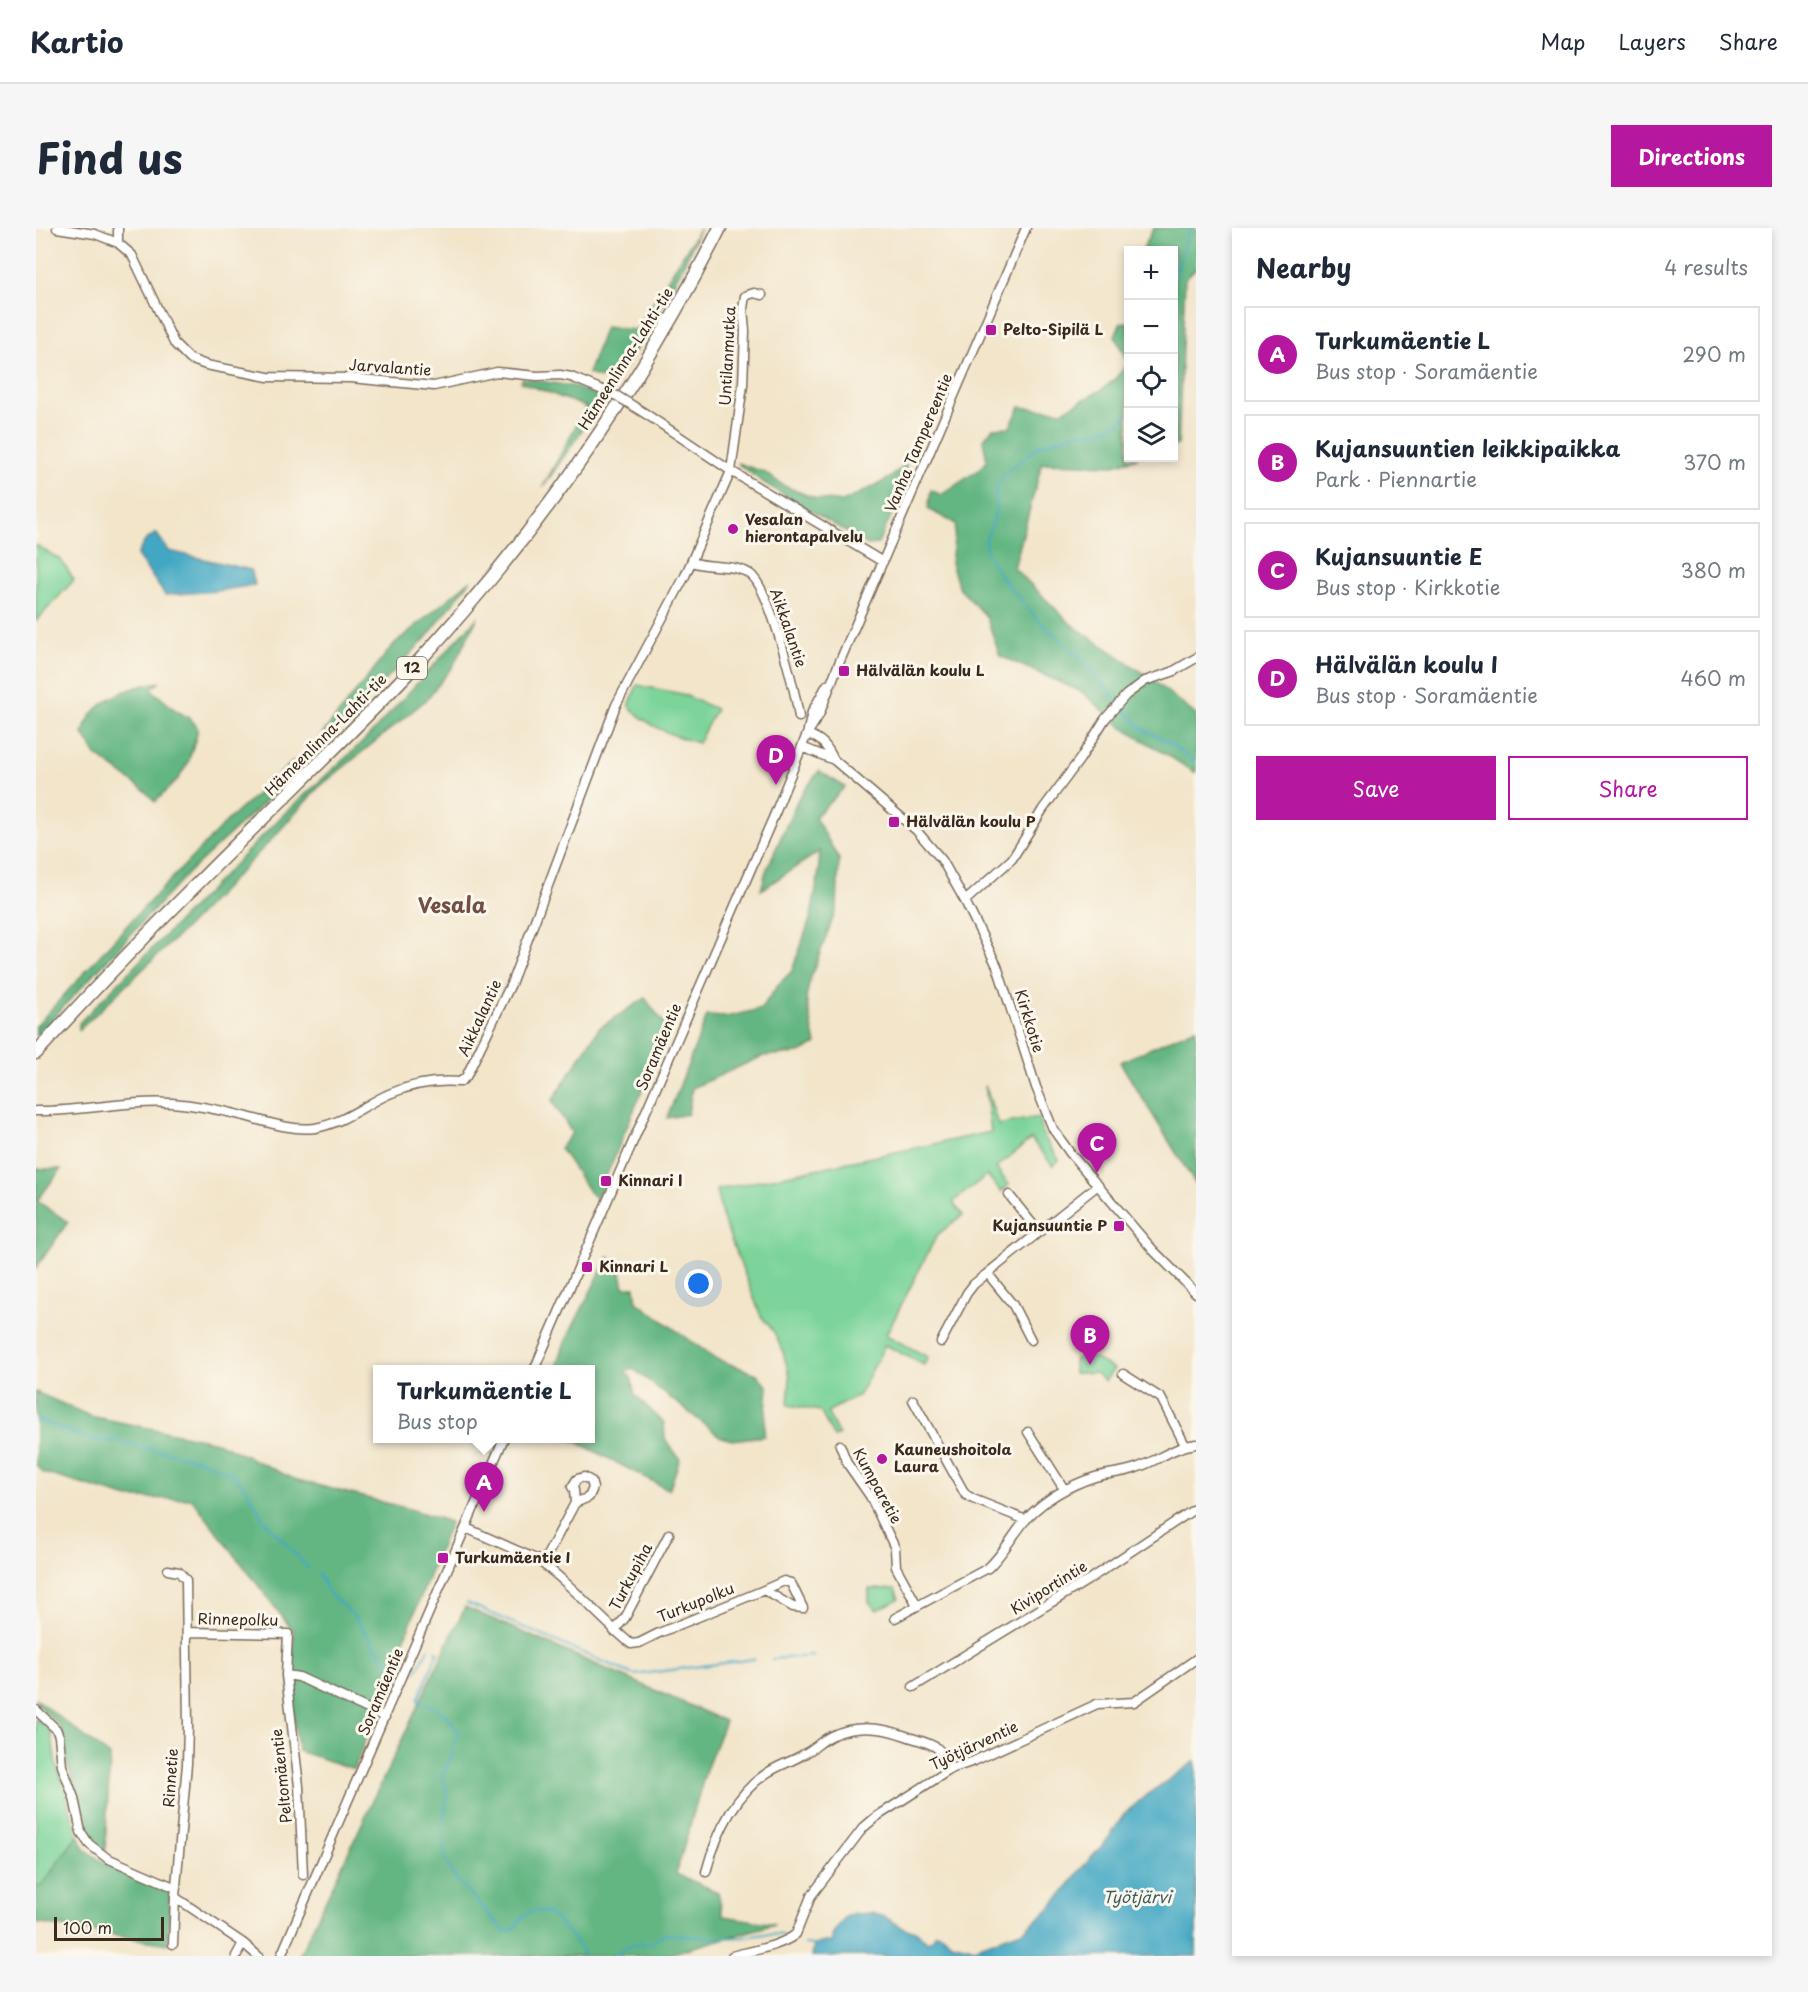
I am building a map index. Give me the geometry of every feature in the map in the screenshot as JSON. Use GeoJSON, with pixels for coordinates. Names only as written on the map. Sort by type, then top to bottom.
{"type":"FeatureCollection","features":[{"type":"Feature","properties":{"kind":"highway","name":"Hämeenlinna-Lahti-tie"},"geometry":{"type":"LineString","coordinates":[[36,1053],[186,895],[400,681],[486,583],[550,501],[619,404],[720,228]]}},
{"type":"Feature","properties":{"kind":"street","name":"Jarvalantie"},"geometry":{"type":"LineString","coordinates":[[57,228],[95,234],[117,243],[132,255],[174,343],[190,359],[206,365],[268,377],[351,378],[434,386],[497,372],[571,377],[597,386],[646,414],[731,471],[883,562]]}},
{"type":"Feature","properties":{"kind":"street"},"geometry":{"type":"LineString","coordinates":[[117,243],[118,228]]}},
{"type":"Feature","properties":{"kind":"street","name":"Vanha Tampereentie"},"geometry":{"type":"LineString","coordinates":[[807,734],[819,715],[837,668],[1026,228]]}},
{"type":"Feature","properties":{"kind":"street","name":"Untilanmutka"},"geometry":{"type":"LineString","coordinates":[[731,471],[743,385],[745,296],[754,293],[762,295]]}},
{"type":"Feature","properties":{"kind":"street","name":"Aikkalantie"},"geometry":{"type":"LineString","coordinates":[[36,1111],[152,1102],[173,1103],[275,1124],[314,1128],[333,1124],[402,1089],[435,1081],[460,1082],[466,1077],[511,984],[616,705],[692,562],[731,471]]}},
{"type":"Feature","properties":{"kind":"street","name":"Aikkalantie"},"geometry":{"type":"LineString","coordinates":[[692,562],[740,570],[750,574],[756,580],[768,606],[788,667],[799,717]]}},
{"type":"Feature","properties":{"kind":"street"},"geometry":{"type":"LineString","coordinates":[[965,901],[1012,859],[1043,809],[1080,759],[1105,719],[1126,694],[1145,681],[1172,672],[1196,658]]}},
{"type":"Feature","properties":{"kind":"street","name":"Kirkkotie"},"geometry":{"type":"LineString","coordinates":[[807,734],[826,744],[834,760]]}},
{"type":"Feature","properties":{"kind":"street","name":"Soramäentie"},"geometry":{"type":"LineString","coordinates":[[536,1365],[807,734]]}},
{"type":"Feature","properties":{"kind":"street","name":"Kirkkotie"},"geometry":{"type":"LineString","coordinates":[[802,747],[834,760],[916,830],[942,860],[997,966],[1036,1087],[1053,1129],[1070,1153],[1153,1250],[1196,1293]]}},
{"type":"Feature","properties":{"kind":"street"},"geometry":{"type":"LineString","coordinates":[[941,1342],[974,1284],[1098,1185]]}},
{"type":"Feature","properties":{"kind":"street"},"geometry":{"type":"LineString","coordinates":[[1009,1195],[1039,1232]]}},
{"type":"Feature","properties":{"kind":"street"},"geometry":{"type":"LineString","coordinates":[[988,1274],[1012,1305],[1031,1340]]}},
{"type":"Feature","properties":{"kind":"street"},"geometry":{"type":"LineString","coordinates":[[1123,1374],[1161,1398],[1185,1445]]}},
{"type":"Feature","properties":{"kind":"street"},"geometry":{"type":"LineString","coordinates":[[913,1400],[965,1494],[1026,1520]]}},
{"type":"Feature","properties":{"kind":"street"},"geometry":{"type":"LineString","coordinates":[[1028,1432],[1064,1489]]}},
{"type":"Feature","properties":{"kind":"street","name":"Soramäentie"},"geometry":{"type":"LineString","coordinates":[[281,1956],[502,1443]]}},
{"type":"Feature","properties":{"kind":"street"},"geometry":{"type":"LineString","coordinates":[[895,1618],[988,1568],[998,1559],[1026,1520],[1040,1505],[1064,1489],[1095,1477],[1137,1468],[1185,1445],[1196,1444]]}},
{"type":"Feature","properties":{"kind":"street","name":"Kumparetie"},"geometry":{"type":"LineString","coordinates":[[840,1445],[847,1463],[870,1496],[895,1548],[896,1567],[917,1605]]}},
{"type":"Feature","properties":{"kind":"street"},"geometry":{"type":"LineString","coordinates":[[543,1563],[575,1503]]}},
{"type":"Feature","properties":{"kind":"street","name":"Kiviportintie"},"geometry":{"type":"LineString","coordinates":[[913,1687],[1088,1580],[1196,1508]]}},
{"type":"Feature","properties":{"kind":"street"},"geometry":{"type":"LineString","coordinates":[[466,1528],[536,1558],[570,1586],[614,1631]]}},
{"type":"Feature","properties":{"kind":"street","name":"Turkupiha"},"geometry":{"type":"LineString","coordinates":[[614,1631],[625,1618],[669,1534]]}},
{"type":"Feature","properties":{"kind":"street","name":"Rinnetie"},"geometry":{"type":"LineString","coordinates":[[168,1570],[179,1572],[186,1580],[187,1632],[187,1755],[172,1944]]}},
{"type":"Feature","properties":{"kind":"street","name":"Turkupolku"},"geometry":{"type":"LineString","coordinates":[[614,1631],[631,1644],[639,1643],[764,1590]]}},
{"type":"Feature","properties":{"kind":"street","name":"Rinnepolku"},"geometry":{"type":"LineString","coordinates":[[187,1632],[288,1634]]}},
{"type":"Feature","properties":{"kind":"street","name":"Peltomäentie"},"geometry":{"type":"LineString","coordinates":[[288,1634],[286,1675],[299,1786],[303,1875]]}},
{"type":"Feature","properties":{"kind":"street","name":"Työtjärventie"},"geometry":{"type":"LineString","coordinates":[[732,1956],[749,1954],[796,1934],[811,1896],[863,1828],[876,1817],[951,1769],[974,1761],[1097,1704],[1134,1702],[1196,1659]]}},
{"type":"Feature","properties":{"kind":"street"},"geometry":{"type":"LineString","coordinates":[[286,1675],[299,1677],[385,1717]]}},
{"type":"Feature","properties":{"kind":"street"},"geometry":{"type":"LineString","coordinates":[[36,1710],[56,1729],[59,1736],[62,1766],[74,1798],[81,1832],[88,1844],[107,1858],[175,1892],[258,1956]]}},
{"type":"Feature","properties":{"kind":"street"},"geometry":{"type":"LineString","coordinates":[[706,1872],[713,1848],[733,1808],[747,1789],[768,1772],[805,1754],[829,1737],[850,1728],[889,1730],[938,1747],[946,1756],[951,1769]]}},
{"type":"Feature","properties":{"kind":"street"},"geometry":{"type":"LineString","coordinates":[[236,1956],[243,1943]]}},
{"type":"Feature","properties":{"kind":"green space"},"geometry":{"type":"Polygon","coordinates":[[[700,228],[682,268],[645,335],[615,382],[588,374],[605,327],[636,330],[700,228]]]}},
{"type":"Feature","properties":{"kind":"green space"},"geometry":{"type":"Polygon","coordinates":[[[1154,228],[1196,228],[1196,268],[1185,279],[1178,445],[1178,246],[1144,246],[1154,228]]]}},
{"type":"Feature","properties":{"kind":"green space"},"geometry":{"type":"Polygon","coordinates":[[[1124,323],[1124,355],[1115,336],[1120,324],[1124,323]]]}},
{"type":"Feature","properties":{"kind":"green space"},"geometry":{"type":"Polygon","coordinates":[[[1124,368],[1124,462],[1114,465],[1042,463],[1014,568],[1071,624],[1149,677],[1196,715],[1196,773],[1123,728],[1082,692],[1000,656],[986,616],[959,588],[951,563],[956,524],[928,509],[931,490],[941,495],[977,471],[987,461],[983,440],[993,428],[1010,427],[1020,407],[1063,411],[1101,390],[1124,368]]]}},
{"type":"Feature","properties":{"kind":"green space"},"geometry":{"type":"Polygon","coordinates":[[[522,378],[571,386],[604,398],[543,487],[586,407],[521,382],[522,378]]]}},
{"type":"Feature","properties":{"kind":"green space"},"geometry":{"type":"Polygon","coordinates":[[[737,463],[764,472],[784,486],[817,499],[843,502],[890,478],[906,464],[906,484],[878,544],[868,545],[761,481],[737,463]]]}},
{"type":"Feature","properties":{"kind":"green space"},"geometry":{"type":"Polygon","coordinates":[[[36,545],[61,560],[74,580],[36,621],[36,545]]]}},
{"type":"Feature","properties":{"kind":"green space"},"geometry":{"type":"Polygon","coordinates":[[[471,580],[426,638],[326,741],[320,737],[394,644],[471,580]]]}},
{"type":"Feature","properties":{"kind":"green space"},"geometry":{"type":"Polygon","coordinates":[[[478,617],[453,666],[426,700],[318,788],[185,929],[79,1030],[79,1023],[284,814],[365,740],[478,617]]]}},
{"type":"Feature","properties":{"kind":"green space"},"geometry":{"type":"Polygon","coordinates":[[[160,682],[151,689],[174,709],[189,718],[196,725],[197,734],[188,763],[178,779],[155,802],[146,792],[96,755],[83,734],[87,722],[102,704],[136,687],[160,682]]]}},
{"type":"Feature","properties":{"kind":"green space"},"geometry":{"type":"Polygon","coordinates":[[[637,685],[682,694],[716,709],[698,743],[660,729],[636,713],[629,706],[637,685]]]}},
{"type":"Feature","properties":{"kind":"green space"},"geometry":{"type":"Polygon","coordinates":[[[294,761],[299,770],[189,872],[36,1036],[36,1026],[132,920],[228,820],[294,761]]]}},
{"type":"Feature","properties":{"kind":"green space"},"geometry":{"type":"Polygon","coordinates":[[[819,771],[845,787],[815,817],[839,859],[837,907],[810,980],[806,998],[816,1044],[800,1053],[763,1056],[692,1088],[688,1114],[667,1118],[707,1016],[726,1017],[761,1009],[778,985],[792,971],[811,916],[820,851],[761,890],[766,871],[798,799],[819,771]]]}},
{"type":"Feature","properties":{"kind":"green space"},"geometry":{"type":"Polygon","coordinates":[[[645,998],[668,1029],[597,1198],[590,1193],[560,1148],[572,1133],[552,1101],[599,1028],[645,998]]]}},
{"type":"Feature","properties":{"kind":"green space"},"geometry":{"type":"Polygon","coordinates":[[[1196,1028],[1196,1185],[1120,1062],[1196,1028]]]}},
{"type":"Feature","properties":{"kind":"green space"},"geometry":{"type":"Polygon","coordinates":[[[985,1084],[998,1125],[1038,1117],[1043,1135],[1059,1160],[1053,1166],[1031,1139],[996,1168],[1009,1185],[1001,1192],[987,1175],[953,1202],[963,1215],[937,1235],[886,1335],[928,1357],[924,1365],[885,1345],[859,1395],[827,1412],[839,1435],[834,1437],[820,1411],[788,1405],[790,1377],[783,1352],[774,1332],[761,1316],[723,1219],[716,1190],[991,1132],[985,1084]]]}},
{"type":"Feature","properties":{"kind":"green space"},"geometry":{"type":"Polygon","coordinates":[[[36,1169],[61,1169],[37,1201],[68,1222],[36,1268],[36,1169]]]}},
{"type":"Feature","properties":{"kind":"green space"},"geometry":{"type":"Polygon","coordinates":[[[608,1257],[619,1263],[624,1287],[635,1287],[637,1302],[716,1359],[757,1374],[768,1387],[764,1436],[732,1440],[721,1437],[632,1368],[625,1373],[631,1377],[635,1395],[664,1423],[665,1439],[680,1459],[669,1490],[579,1443],[595,1443],[595,1365],[557,1365],[564,1344],[608,1257]]]}},
{"type":"Feature","properties":{"kind":"green space"},"geometry":{"type":"Polygon","coordinates":[[[1081,1356],[1090,1356],[1114,1369],[1105,1381],[1095,1373],[1074,1373],[1074,1360],[1081,1356]]]}},
{"type":"Feature","properties":{"kind":"green space"},"geometry":{"type":"Polygon","coordinates":[[[36,1392],[90,1416],[217,1442],[294,1479],[450,1522],[354,1769],[298,1751],[290,1681],[294,1632],[192,1499],[129,1498],[44,1473],[36,1465],[36,1392]]]}},
{"type":"Feature","properties":{"kind":"green space"},"geometry":{"type":"Polygon","coordinates":[[[869,1589],[895,1589],[899,1599],[877,1610],[869,1602],[869,1589]]]}},
{"type":"Feature","properties":{"kind":"green space"},"geometry":{"type":"Polygon","coordinates":[[[465,1607],[725,1721],[706,1770],[676,1874],[718,1892],[723,1916],[775,1924],[663,1956],[299,1956],[465,1607]]]}},
{"type":"Feature","properties":{"kind":"green space"},"geometry":{"type":"Polygon","coordinates":[[[36,1699],[110,1756],[105,1852],[91,1841],[84,1827],[80,1802],[66,1761],[60,1726],[36,1703],[36,1699]]]}},
{"type":"Feature","properties":{"kind":"green space"},"geometry":{"type":"Polygon","coordinates":[[[36,1718],[51,1732],[56,1763],[78,1835],[41,1886],[36,1886],[36,1718]]]}},
{"type":"Feature","properties":{"kind":"green space"},"geometry":{"type":"Polygon","coordinates":[[[78,1835],[86,1850],[104,1863],[170,1891],[168,1944],[36,1923],[36,1886],[41,1886],[78,1835]]]}},
{"type":"Feature","properties":{"kind":"water"},"geometry":{"type":"Polygon","coordinates":[[[156,533],[169,551],[251,570],[255,585],[165,595],[137,555],[145,541],[156,533]]]}},
{"type":"Feature","properties":{"kind":"water","name":"Työtjärvi"},"geometry":{"type":"Polygon","coordinates":[[[1196,1761],[1196,1956],[812,1956],[814,1945],[833,1942],[833,1934],[845,1917],[855,1914],[872,1913],[885,1917],[905,1929],[917,1931],[927,1942],[932,1940],[936,1933],[943,1935],[951,1943],[974,1948],[1024,1930],[1049,1909],[1063,1893],[1109,1838],[1124,1814],[1149,1793],[1196,1761]]]}},
{"type":"Feature","properties":{"kind":"waterway"},"geometry":{"type":"LineString","coordinates":[[1178,266],[1190,228]]}},
{"type":"Feature","properties":{"kind":"waterway"},"geometry":{"type":"LineString","coordinates":[[1117,701],[1077,655],[1038,620],[1002,578],[987,555],[985,541],[996,510],[996,487],[1008,471],[1039,446],[1076,433],[1099,432],[1124,418]]}},
{"type":"Feature","properties":{"kind":"waterway"},"geometry":{"type":"LineString","coordinates":[[1120,705],[1143,729],[1168,742],[1196,763]]}},
{"type":"Feature","properties":{"kind":"waterway"},"geometry":{"type":"LineString","coordinates":[[36,1419],[92,1440],[123,1442],[196,1459],[234,1474],[250,1495],[263,1519],[309,1569]]}},
{"type":"Feature","properties":{"kind":"waterway"},"geometry":{"type":"LineString","coordinates":[[318,1573],[330,1595],[352,1614],[385,1659],[399,1668]]}},
{"type":"Feature","properties":{"kind":"waterway"},"geometry":{"type":"LineString","coordinates":[[467,1603],[634,1675],[754,1659]]}},
{"type":"Feature","properties":{"kind":"waterway"},"geometry":{"type":"LineString","coordinates":[[410,1673],[416,1672],[429,1648]]}},
{"type":"Feature","properties":{"kind":"waterway"},"geometry":{"type":"LineString","coordinates":[[436,1651],[438,1652],[418,1700],[446,1716],[458,1733],[450,1760],[442,1776],[448,1793],[443,1822],[444,1853],[452,1874],[505,1932],[512,1931],[524,1916],[533,1911],[542,1911],[559,1922],[586,1956]]}},
{"type":"Feature","properties":{"kind":"waterway"},"geometry":{"type":"LineString","coordinates":[[772,1659],[814,1656]]}},
{"type":"Feature","properties":{"kind":"waterway"},"geometry":{"type":"LineString","coordinates":[[613,1956],[631,1945],[651,1944],[657,1938],[667,1934],[712,1938],[764,1934],[783,1935]]}},
{"type":"Feature","properties":{"kind":"waterway"},"geometry":{"type":"LineString","coordinates":[[805,1944],[814,1945]]}},
{"type":"Feature","properties":{"kind":"place","name":"Pelto-Sipilä L"},"geometry":{"type":"Point","coordinates":[991,330]}},
{"type":"Feature","properties":{"kind":"place","name":"Vesalan hierontapalvelu"},"geometry":{"type":"Point","coordinates":[733,529]}},
{"type":"Feature","properties":{"kind":"place","name":"Hälvälän koulu L"},"geometry":{"type":"Point","coordinates":[844,671]}},
{"type":"Feature","properties":{"kind":"place","name":"Hälvälän koulu I"},"geometry":{"type":"Point","coordinates":[776,785]}},
{"type":"Feature","properties":{"kind":"place","name":"Hälvälän koulu P"},"geometry":{"type":"Point","coordinates":[894,822]}},
{"type":"Feature","properties":{"kind":"place","name":"Kujansuuntie E"},"geometry":{"type":"Point","coordinates":[1097,1173]}},
{"type":"Feature","properties":{"kind":"place","name":"Kinnari I"},"geometry":{"type":"Point","coordinates":[606,1181]}},
{"type":"Feature","properties":{"kind":"place","name":"Kujansuuntie P"},"geometry":{"type":"Point","coordinates":[1119,1226]}},
{"type":"Feature","properties":{"kind":"place","name":"Kinnari L"},"geometry":{"type":"Point","coordinates":[587,1267]}},
{"type":"Feature","properties":{"kind":"place","name":"Kujansuuntien leikkipaikka"},"geometry":{"type":"Point","coordinates":[1090,1365]}},
{"type":"Feature","properties":{"kind":"place","name":"Kauneushoitola Laura"},"geometry":{"type":"Point","coordinates":[882,1459]}},
{"type":"Feature","properties":{"kind":"place","name":"Turkumäentie L"},"geometry":{"type":"Point","coordinates":[484,1512]}},
{"type":"Feature","properties":{"kind":"place","name":"Turkumäentie I"},"geometry":{"type":"Point","coordinates":[443,1558]}},
{"type":"Feature","properties":{"kind":"district","name":"Vesala"},"geometry":{"type":"Point","coordinates":[452,906]}}]}
